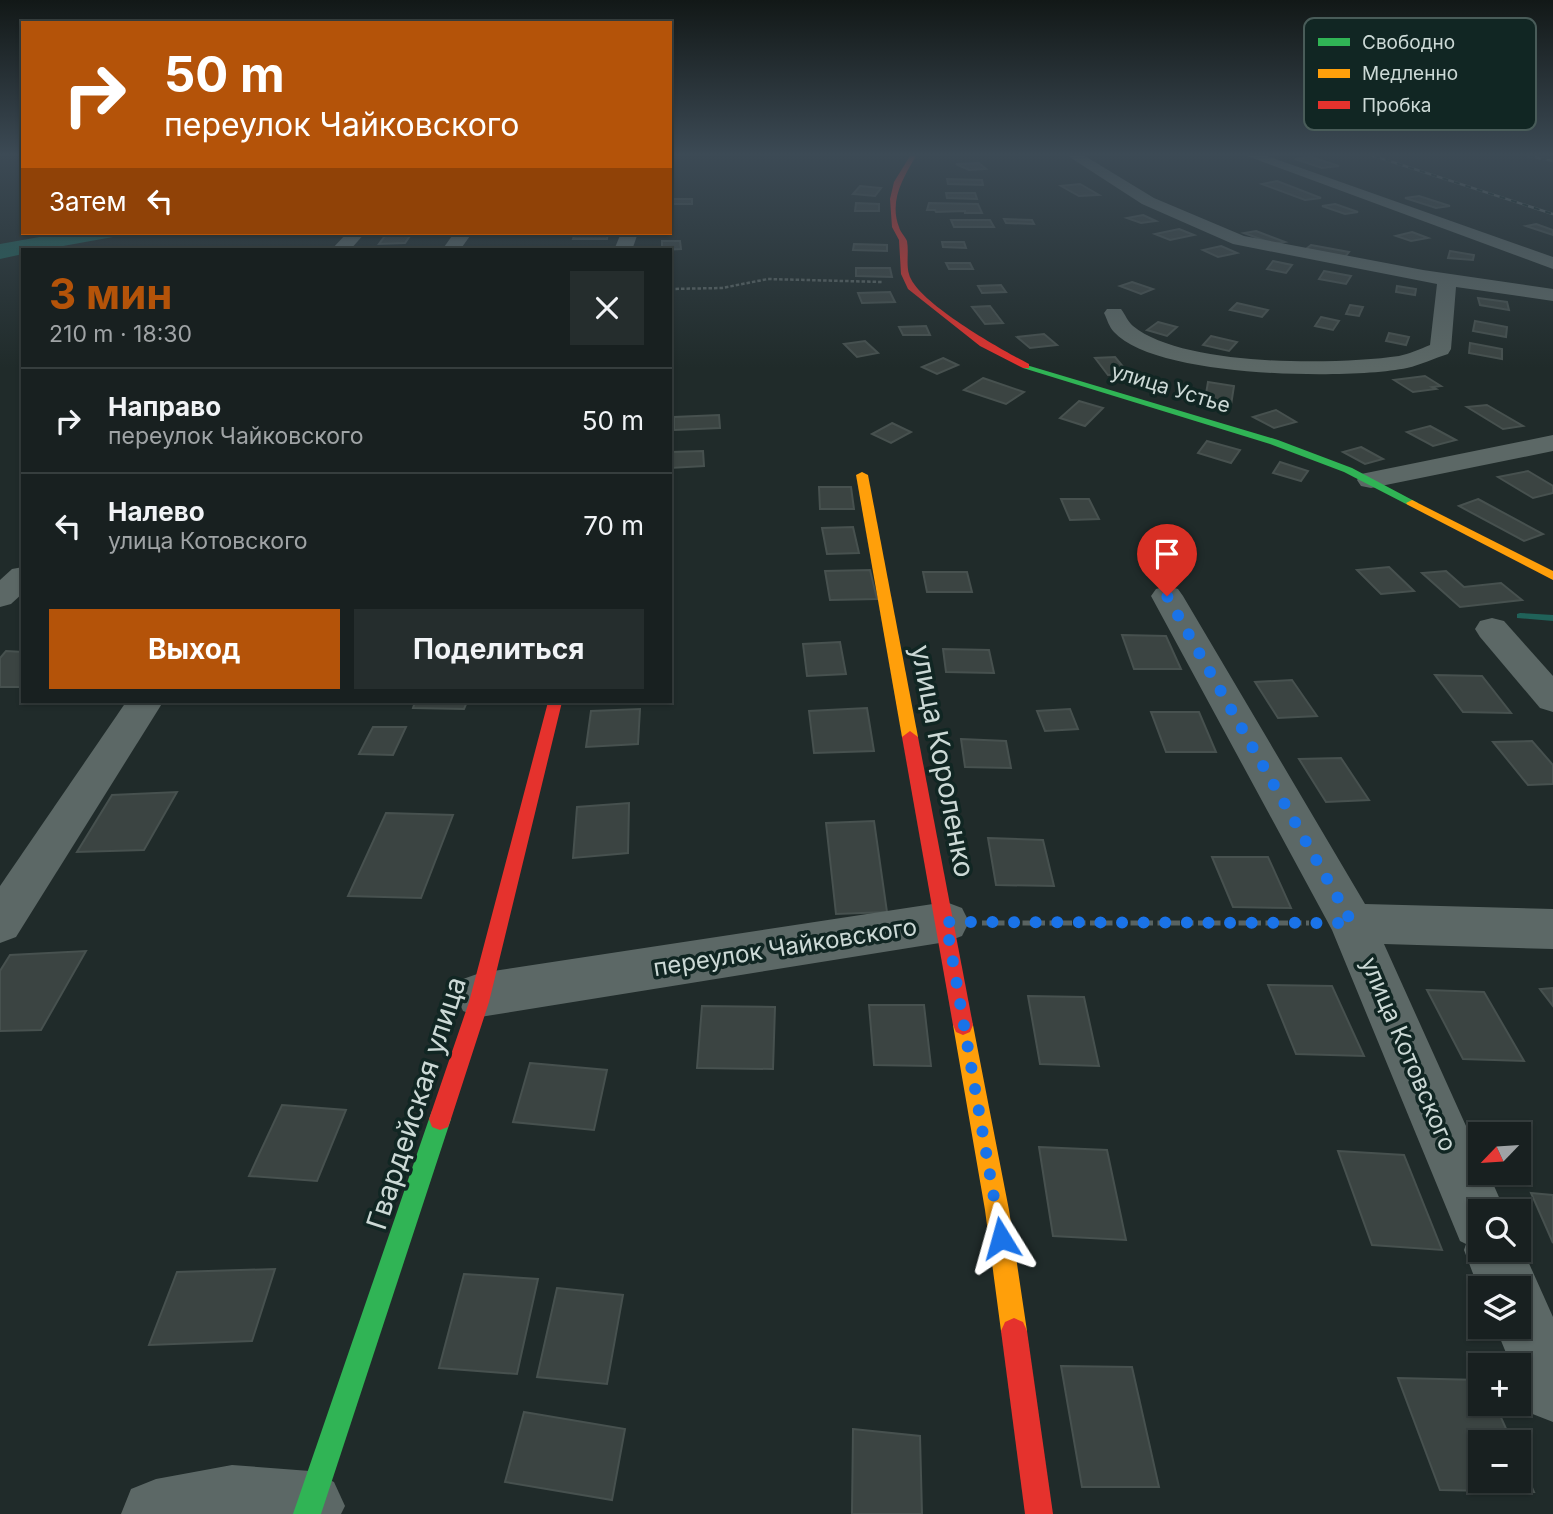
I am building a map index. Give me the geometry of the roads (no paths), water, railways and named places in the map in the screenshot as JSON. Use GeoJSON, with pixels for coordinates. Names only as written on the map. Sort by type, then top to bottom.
{"type":"FeatureCollection","features":[{"type":"Feature","properties":{"kind":"street","name":"улица Устье"},"geometry":{"type":"LineString","coordinates":[[895,227],[903,240],[905,274],[912,289],[983,344],[1024,365],[1274,442],[1371,480],[1553,576]]}},
{"type":"Feature","properties":{"kind":"street"},"geometry":{"type":"LineString","coordinates":[[1209,227],[1240,240],[1349,263],[1553,295]]}},
{"type":"Feature","properties":{"kind":"street"},"geometry":{"type":"LineString","coordinates":[[1450,227],[1553,264]]}},
{"type":"Feature","properties":{"kind":"street"},"geometry":{"type":"LineString","coordinates":[[342,248],[354,235]]}},
{"type":"Feature","properties":{"kind":"street"},"geometry":{"type":"LineString","coordinates":[[1114,313],[1122,329],[1153,347],[1226,363],[1326,367],[1404,362],[1440,349],[1447,280]]}},
{"type":"Feature","properties":{"kind":"street"},"geometry":{"type":"LineString","coordinates":[[1371,480],[1553,443]]}},
{"type":"Feature","properties":{"kind":"street","name":"улица Короленко"},"geometry":{"type":"LineString","coordinates":[[862,475],[997,1210],[1038,1514]]}},
{"type":"Feature","properties":{"kind":"street"},"geometry":{"type":"LineString","coordinates":[[0,597],[21,578]]}},
{"type":"Feature","properties":{"kind":"street","name":"улица Котовского"},"geometry":{"type":"LineString","coordinates":[[1167,596],[1352,923],[1470,1199]]}},
{"type":"Feature","properties":{"kind":"street"},"geometry":{"type":"LineString","coordinates":[[1492,629],[1553,699]]}},
{"type":"Feature","properties":{"kind":"street"},"geometry":{"type":"LineString","coordinates":[[0,923],[144,703]]}},
{"type":"Feature","properties":{"kind":"street","name":"Гвардейская улица"},"geometry":{"type":"LineString","coordinates":[[309,1510],[480,995],[555,703]]}},
{"type":"Feature","properties":{"kind":"street","name":"переулок Чайковского"},"geometry":{"type":"LineString","coordinates":[[480,995],[946,922]]}},
{"type":"Feature","properties":{"kind":"street"},"geometry":{"type":"LineString","coordinates":[[1352,923],[1553,929]]}},
{"type":"Feature","properties":{"kind":"street"},"geometry":{"type":"LineString","coordinates":[[1531,1339],[1553,1390]]}},
{"type":"Feature","properties":{"kind":"street"},"geometry":{"type":"LineString","coordinates":[[156,1514],[232,1499],[309,1510]]}},
{"type":"Feature","properties":{"kind":"waterway"},"geometry":{"type":"LineString","coordinates":[[1520,616],[1553,618]]}}]}
